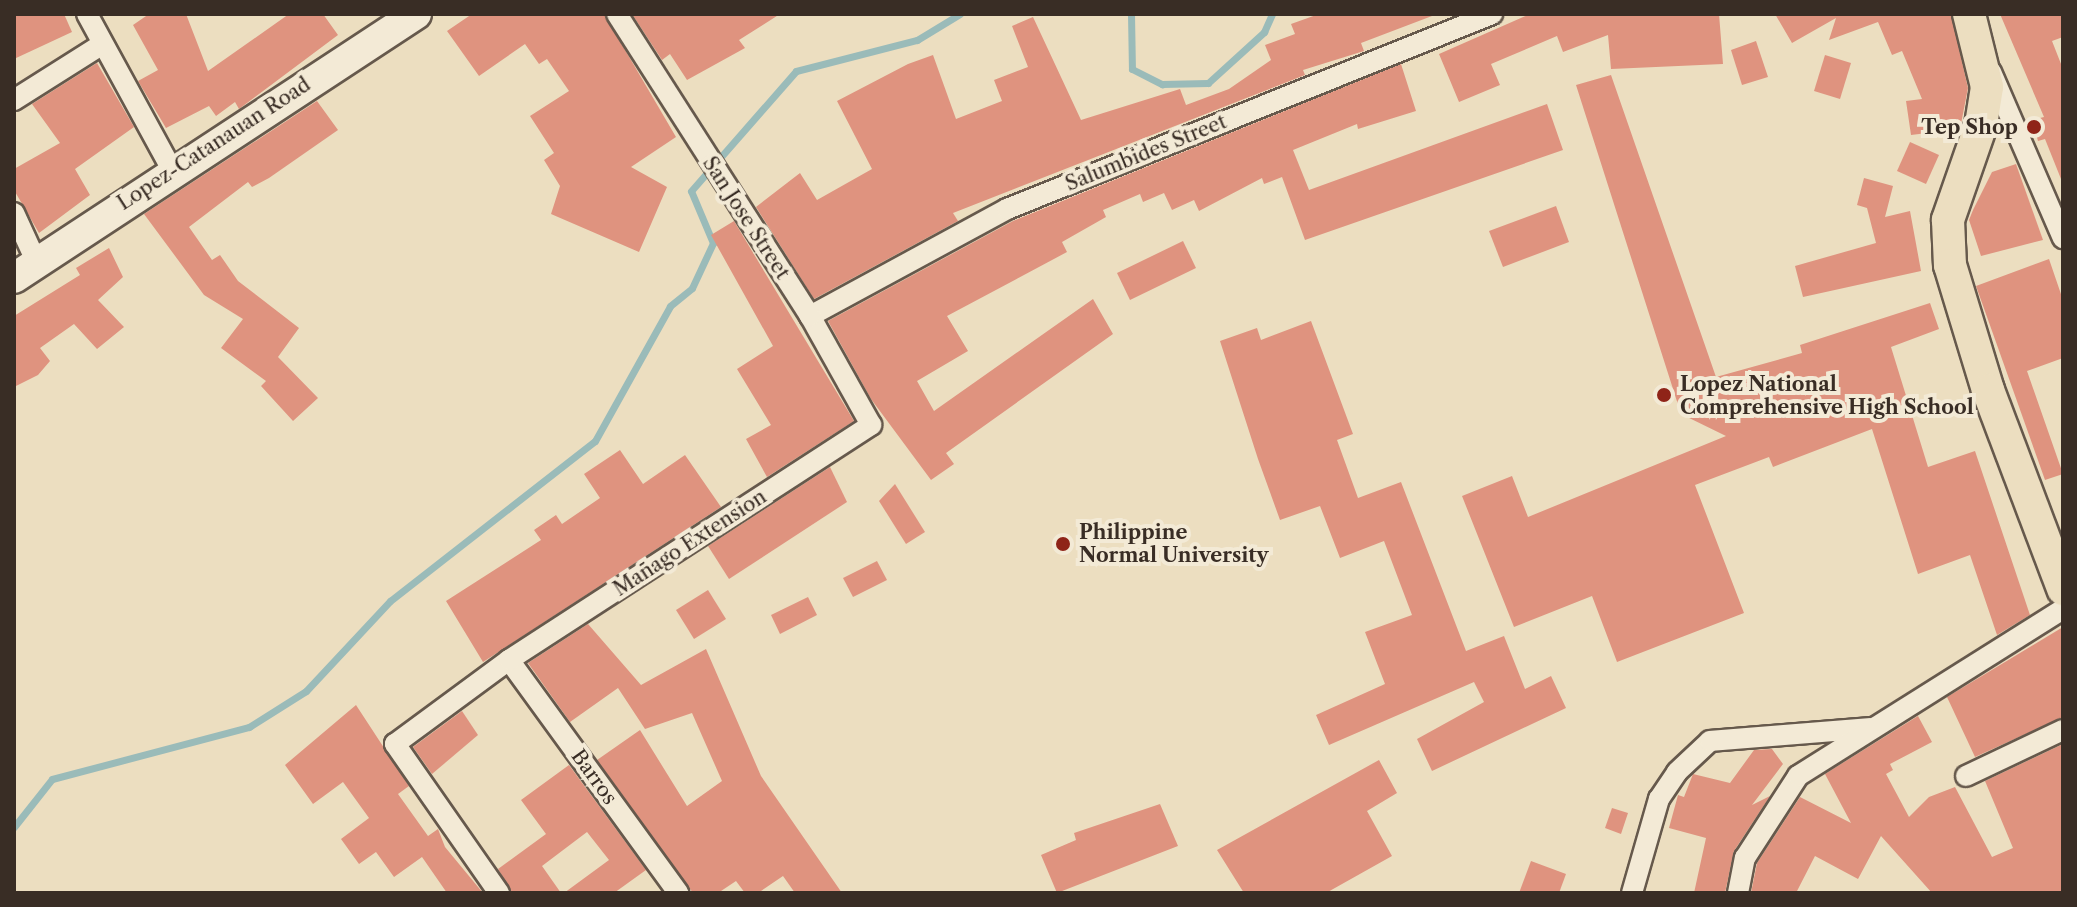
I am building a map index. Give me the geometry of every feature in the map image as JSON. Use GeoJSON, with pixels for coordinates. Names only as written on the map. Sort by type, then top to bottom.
{"type":"FeatureCollection","features":[{"type":"Feature","properties":{"kind":"main road","name":"Lopez-Catanauan Road"},"geometry":{"type":"LineString","coordinates":[[25,270],[172,170],[416,14]]}},
{"type":"Feature","properties":{"kind":"main road"},"geometry":{"type":"LineString","coordinates":[[1969,14],[1982,54],[1987,87],[1981,125],[1948,220],[1950,265],[1988,390],[2063,589]]}},
{"type":"Feature","properties":{"kind":"street"},"geometry":{"type":"LineString","coordinates":[[87,14],[101,45],[172,170]]}},
{"type":"Feature","properties":{"kind":"street","name":"San Jose Street"},"geometry":{"type":"LineString","coordinates":[[617,14],[680,119],[810,316],[871,425]]}},
{"type":"Feature","properties":{"kind":"street","name":"Salumbides Street"},"geometry":{"type":"LineString","coordinates":[[810,316],[1007,209],[1492,14]]}},
{"type":"Feature","properties":{"kind":"street"},"geometry":{"type":"LineString","coordinates":[[14,100],[101,45]]}},
{"type":"Feature","properties":{"kind":"street"},"geometry":{"type":"LineString","coordinates":[[1982,54],[2062,234]]}},
{"type":"Feature","properties":{"kind":"street"},"geometry":{"type":"LineString","coordinates":[[14,213],[25,270]]}},
{"type":"Feature","properties":{"kind":"street","name":"Mañago Extension"},"geometry":{"type":"LineString","coordinates":[[499,893],[395,744],[509,660],[871,425]]}},
{"type":"Feature","properties":{"kind":"street"},"geometry":{"type":"LineString","coordinates":[[1738,893],[1745,858],[1798,776],[2063,609]]}},
{"type":"Feature","properties":{"kind":"street","name":"Barros"},"geometry":{"type":"LineString","coordinates":[[509,660],[678,893]]}},
{"type":"Feature","properties":{"kind":"street"},"geometry":{"type":"LineString","coordinates":[[1632,893],[1659,799],[1677,772],[1710,741],[1874,727]]}},
{"type":"Feature","properties":{"kind":"street"},"geometry":{"type":"LineString","coordinates":[[1966,776],[2063,730]]}},
{"type":"Feature","properties":{"kind":"building"},"geometry":{"type":"Polygon","coordinates":[[[14,14],[64,14],[72,32],[14,59],[14,14]]]}},
{"type":"Feature","properties":{"kind":"building"},"geometry":{"type":"Polygon","coordinates":[[[149,14],[186,14],[208,71],[289,14],[323,14],[338,35],[239,109],[235,102],[216,116],[209,106],[166,128],[138,81],[158,70],[133,25],[149,14]]]}},
{"type":"Feature","properties":{"kind":"building"},"geometry":{"type":"Polygon","coordinates":[[[472,14],[604,14],[676,137],[631,167],[667,187],[639,252],[551,214],[560,186],[544,160],[554,153],[530,116],[569,91],[547,59],[539,64],[525,44],[479,76],[447,31],[472,14]]]}},
{"type":"Feature","properties":{"kind":"building"},"geometry":{"type":"Polygon","coordinates":[[[632,14],[780,14],[739,40],[745,48],[687,80],[670,54],[662,60],[632,14]]]}},
{"type":"Feature","properties":{"kind":"building"},"geometry":{"type":"Polygon","coordinates":[[[1319,14],[1432,16],[1361,43],[1364,51],[1303,70],[1305,75],[953,213],[958,221],[814,299],[756,207],[800,173],[817,200],[872,169],[837,101],[908,64],[933,55],[956,119],[1002,101],[994,80],[1028,67],[1012,26],[1033,17],[1081,120],[1180,89],[1186,105],[1229,89],[1271,60],[1265,45],[1295,34],[1291,24],[1319,14]]]}},
{"type":"Feature","properties":{"kind":"building"},"geometry":{"type":"Polygon","coordinates":[[[1530,14],[1719,14],[1723,64],[1611,69],[1608,35],[1563,52],[1557,36],[1491,64],[1500,85],[1459,102],[1439,54],[1530,14]]]}},
{"type":"Feature","properties":{"kind":"building"},"geometry":{"type":"Polygon","coordinates":[[[1775,14],[1951,14],[1968,88],[1960,129],[1911,135],[1906,101],[1922,99],[1902,51],[1892,55],[1878,22],[1829,40],[1836,18],[1792,43],[1775,14]]]}},
{"type":"Feature","properties":{"kind":"building"},"geometry":{"type":"Polygon","coordinates":[[[2000,14],[2063,14],[2063,37],[2052,41],[2063,69],[2063,184],[2045,139],[2038,141],[2032,120],[2044,117],[2000,14]]]}},
{"type":"Feature","properties":{"kind":"building"},"geometry":{"type":"Polygon","coordinates":[[[1756,41],[1768,77],[1742,85],[1731,50],[1756,41]]]}},
{"type":"Feature","properties":{"kind":"building"},"geometry":{"type":"Polygon","coordinates":[[[1825,55],[1851,63],[1840,99],[1814,91],[1825,55]]]}},
{"type":"Feature","properties":{"kind":"building"},"geometry":{"type":"Polygon","coordinates":[[[97,63],[134,127],[75,169],[90,195],[39,233],[14,190],[14,169],[60,143],[32,104],[97,63]]]}},
{"type":"Feature","properties":{"kind":"building"},"geometry":{"type":"Polygon","coordinates":[[[1401,64],[1416,111],[1358,129],[1357,124],[1293,150],[1309,190],[1547,104],[1563,150],[1305,240],[1282,177],[1264,184],[1262,178],[1199,211],[1194,200],[1172,210],[1164,193],[1143,202],[1140,194],[1103,210],[1106,217],[1062,242],[1067,252],[947,316],[968,351],[917,381],[934,411],[1093,299],[1113,334],[946,453],[954,464],[931,480],[871,399],[828,321],[1013,221],[1401,64]]]}},
{"type":"Feature","properties":{"kind":"building"},"geometry":{"type":"Polygon","coordinates":[[[1611,75],[1716,377],[1802,353],[1800,345],[1930,303],[1939,329],[1891,347],[1928,467],[1975,451],[2030,615],[1997,635],[1970,555],[1918,574],[1872,429],[1773,467],[1769,457],[1695,485],[1744,613],[1617,662],[1592,596],[1514,627],[1462,496],[1512,476],[1528,517],[1726,436],[1681,414],[1576,85],[1611,75]]]}},
{"type":"Feature","properties":{"kind":"building"},"geometry":{"type":"Polygon","coordinates":[[[317,101],[338,130],[269,178],[252,187],[248,182],[189,227],[212,260],[220,255],[238,281],[299,328],[278,357],[318,398],[293,421],[261,386],[266,381],[221,348],[243,319],[204,295],[144,214],[317,101]]]}},
{"type":"Feature","properties":{"kind":"building"},"geometry":{"type":"Polygon","coordinates":[[[1910,142],[1939,155],[1926,184],[1897,171],[1910,142]]]}},
{"type":"Feature","properties":{"kind":"building"},"geometry":{"type":"Polygon","coordinates":[[[2016,164],[2043,240],[1981,256],[1969,220],[1992,172],[2016,164]]]}},
{"type":"Feature","properties":{"kind":"building"},"geometry":{"type":"Polygon","coordinates":[[[1864,178],[1893,186],[1885,217],[1910,211],[1921,271],[1803,297],[1795,266],[1876,243],[1867,208],[1857,205],[1864,178]]]}},
{"type":"Feature","properties":{"kind":"building"},"geometry":{"type":"Polygon","coordinates":[[[1556,206],[1569,242],[1503,267],[1489,231],[1556,206]]]}},
{"type":"Feature","properties":{"kind":"building"},"geometry":{"type":"Polygon","coordinates":[[[734,221],[854,421],[767,477],[746,439],[771,425],[737,369],[773,346],[711,235],[734,221]]]}},
{"type":"Feature","properties":{"kind":"building"},"geometry":{"type":"Polygon","coordinates":[[[1183,241],[1196,268],[1130,300],[1117,273],[1183,241]]]}},
{"type":"Feature","properties":{"kind":"building"},"geometry":{"type":"Polygon","coordinates":[[[109,248],[123,277],[98,300],[124,327],[97,349],[74,324],[40,348],[50,361],[38,375],[14,387],[14,316],[80,275],[76,268],[109,248]]]}},
{"type":"Feature","properties":{"kind":"building"},"geometry":{"type":"Polygon","coordinates":[[[2049,259],[2063,300],[2063,358],[2027,371],[2063,474],[2045,480],[1976,286],[2049,259]]]}},
{"type":"Feature","properties":{"kind":"building"},"geometry":{"type":"Polygon","coordinates":[[[1311,321],[1353,434],[1337,440],[1358,498],[1401,482],[1466,651],[1504,636],[1525,689],[1551,676],[1566,708],[1432,771],[1417,739],[1484,702],[1474,682],[1329,745],[1316,715],[1385,684],[1365,632],[1412,615],[1384,541],[1340,558],[1320,506],[1280,520],[1258,459],[1220,341],[1257,328],[1261,340],[1311,321]]]}},
{"type":"Feature","properties":{"kind":"building"},"geometry":{"type":"Polygon","coordinates":[[[620,450],[643,484],[685,455],[721,507],[483,662],[446,601],[541,540],[534,530],[556,515],[562,524],[600,498],[584,474],[620,450]]]}},
{"type":"Feature","properties":{"kind":"building"},"geometry":{"type":"Polygon","coordinates":[[[830,467],[847,502],[729,579],[708,546],[830,467]]]}},
{"type":"Feature","properties":{"kind":"building"},"geometry":{"type":"Polygon","coordinates":[[[895,484],[925,532],[906,544],[879,501],[895,484]]]}},
{"type":"Feature","properties":{"kind":"building"},"geometry":{"type":"Polygon","coordinates":[[[877,561],[887,580],[853,597],[843,578],[877,561]]]}},
{"type":"Feature","properties":{"kind":"building"},"geometry":{"type":"Polygon","coordinates":[[[708,590],[726,619],[694,639],[676,610],[708,590]]]}},
{"type":"Feature","properties":{"kind":"building"},"geometry":{"type":"Polygon","coordinates":[[[808,597],[817,615],[780,634],[771,615],[808,597]]]}},
{"type":"Feature","properties":{"kind":"building"},"geometry":{"type":"Polygon","coordinates":[[[588,624],[641,685],[706,649],[761,776],[842,893],[795,893],[783,876],[758,893],[745,893],[736,881],[718,893],[693,893],[597,760],[640,730],[687,806],[722,781],[692,713],[645,729],[618,688],[570,722],[528,663],[588,624]]]}},
{"type":"Feature","properties":{"kind":"building"},"geometry":{"type":"Polygon","coordinates":[[[2063,627],[2063,717],[1975,757],[1947,697],[2063,627]]]}},
{"type":"Feature","properties":{"kind":"building"},"geometry":{"type":"Polygon","coordinates":[[[356,705],[409,786],[398,794],[428,836],[438,829],[445,847],[483,893],[447,893],[422,857],[394,877],[376,852],[359,864],[341,839],[369,818],[343,782],[313,804],[285,765],[356,705]]]}},
{"type":"Feature","properties":{"kind":"building"},"geometry":{"type":"Polygon","coordinates":[[[462,711],[478,735],[432,774],[413,747],[462,711]]]}},
{"type":"Feature","properties":{"kind":"building"},"geometry":{"type":"Polygon","coordinates":[[[1918,716],[1932,742],[1890,764],[1893,770],[1886,774],[1909,817],[1929,797],[1955,787],[1992,857],[2013,848],[1985,781],[2063,744],[2063,893],[1932,893],[1881,836],[1858,879],[1815,856],[1796,893],[1751,893],[1757,863],[1800,797],[1851,823],[1825,774],[1918,716]]]}},
{"type":"Feature","properties":{"kind":"building"},"geometry":{"type":"Polygon","coordinates":[[[1772,749],[1783,764],[1752,805],[1770,796],[1734,851],[1725,893],[1694,893],[1706,838],[1669,828],[1678,795],[1684,797],[1693,774],[1730,783],[1754,750],[1772,749]]]}},
{"type":"Feature","properties":{"kind":"building"},"geometry":{"type":"Polygon","coordinates":[[[1379,760],[1397,793],[1367,811],[1392,856],[1326,893],[1244,893],[1217,850],[1379,760]]]}},
{"type":"Feature","properties":{"kind":"building"},"geometry":{"type":"Polygon","coordinates":[[[569,765],[646,870],[614,893],[564,893],[609,860],[587,832],[542,866],[561,893],[512,893],[498,869],[546,834],[521,800],[569,765]]]}},
{"type":"Feature","properties":{"kind":"building"},"geometry":{"type":"Polygon","coordinates":[[[1160,804],[1178,846],[1057,893],[1041,855],[1076,840],[1074,833],[1160,804]]]}},
{"type":"Feature","properties":{"kind":"building"},"geometry":{"type":"Polygon","coordinates":[[[1612,808],[1628,813],[1621,834],[1605,828],[1612,808]]]}},
{"type":"Feature","properties":{"kind":"building"},"geometry":{"type":"Polygon","coordinates":[[[1531,861],[1566,874],[1559,893],[1519,893],[1531,861]]]}},
{"type":"Feature","properties":{"kind":"waterway"},"geometry":{"type":"LineString","coordinates":[[14,827],[52,779],[249,727],[306,691],[390,601],[595,441],[670,306],[692,288],[713,243],[691,191],[796,71],[917,40],[960,14]]}},
{"type":"Feature","properties":{"kind":"waterway"},"geometry":{"type":"LineString","coordinates":[[1131,14],[1132,69],[1162,84],[1208,83],[1264,32],[1272,14]]}},
{"type":"Feature","properties":{"kind":"place","name":"Tep Shop"},"geometry":{"type":"Point","coordinates":[2034,127]}},
{"type":"Feature","properties":{"kind":"place","name":"Lopez National Comprehensive High School"},"geometry":{"type":"Point","coordinates":[1664,395]}},
{"type":"Feature","properties":{"kind":"place","name":"Philippine Normal University"},"geometry":{"type":"Point","coordinates":[1063,544]}}]}
